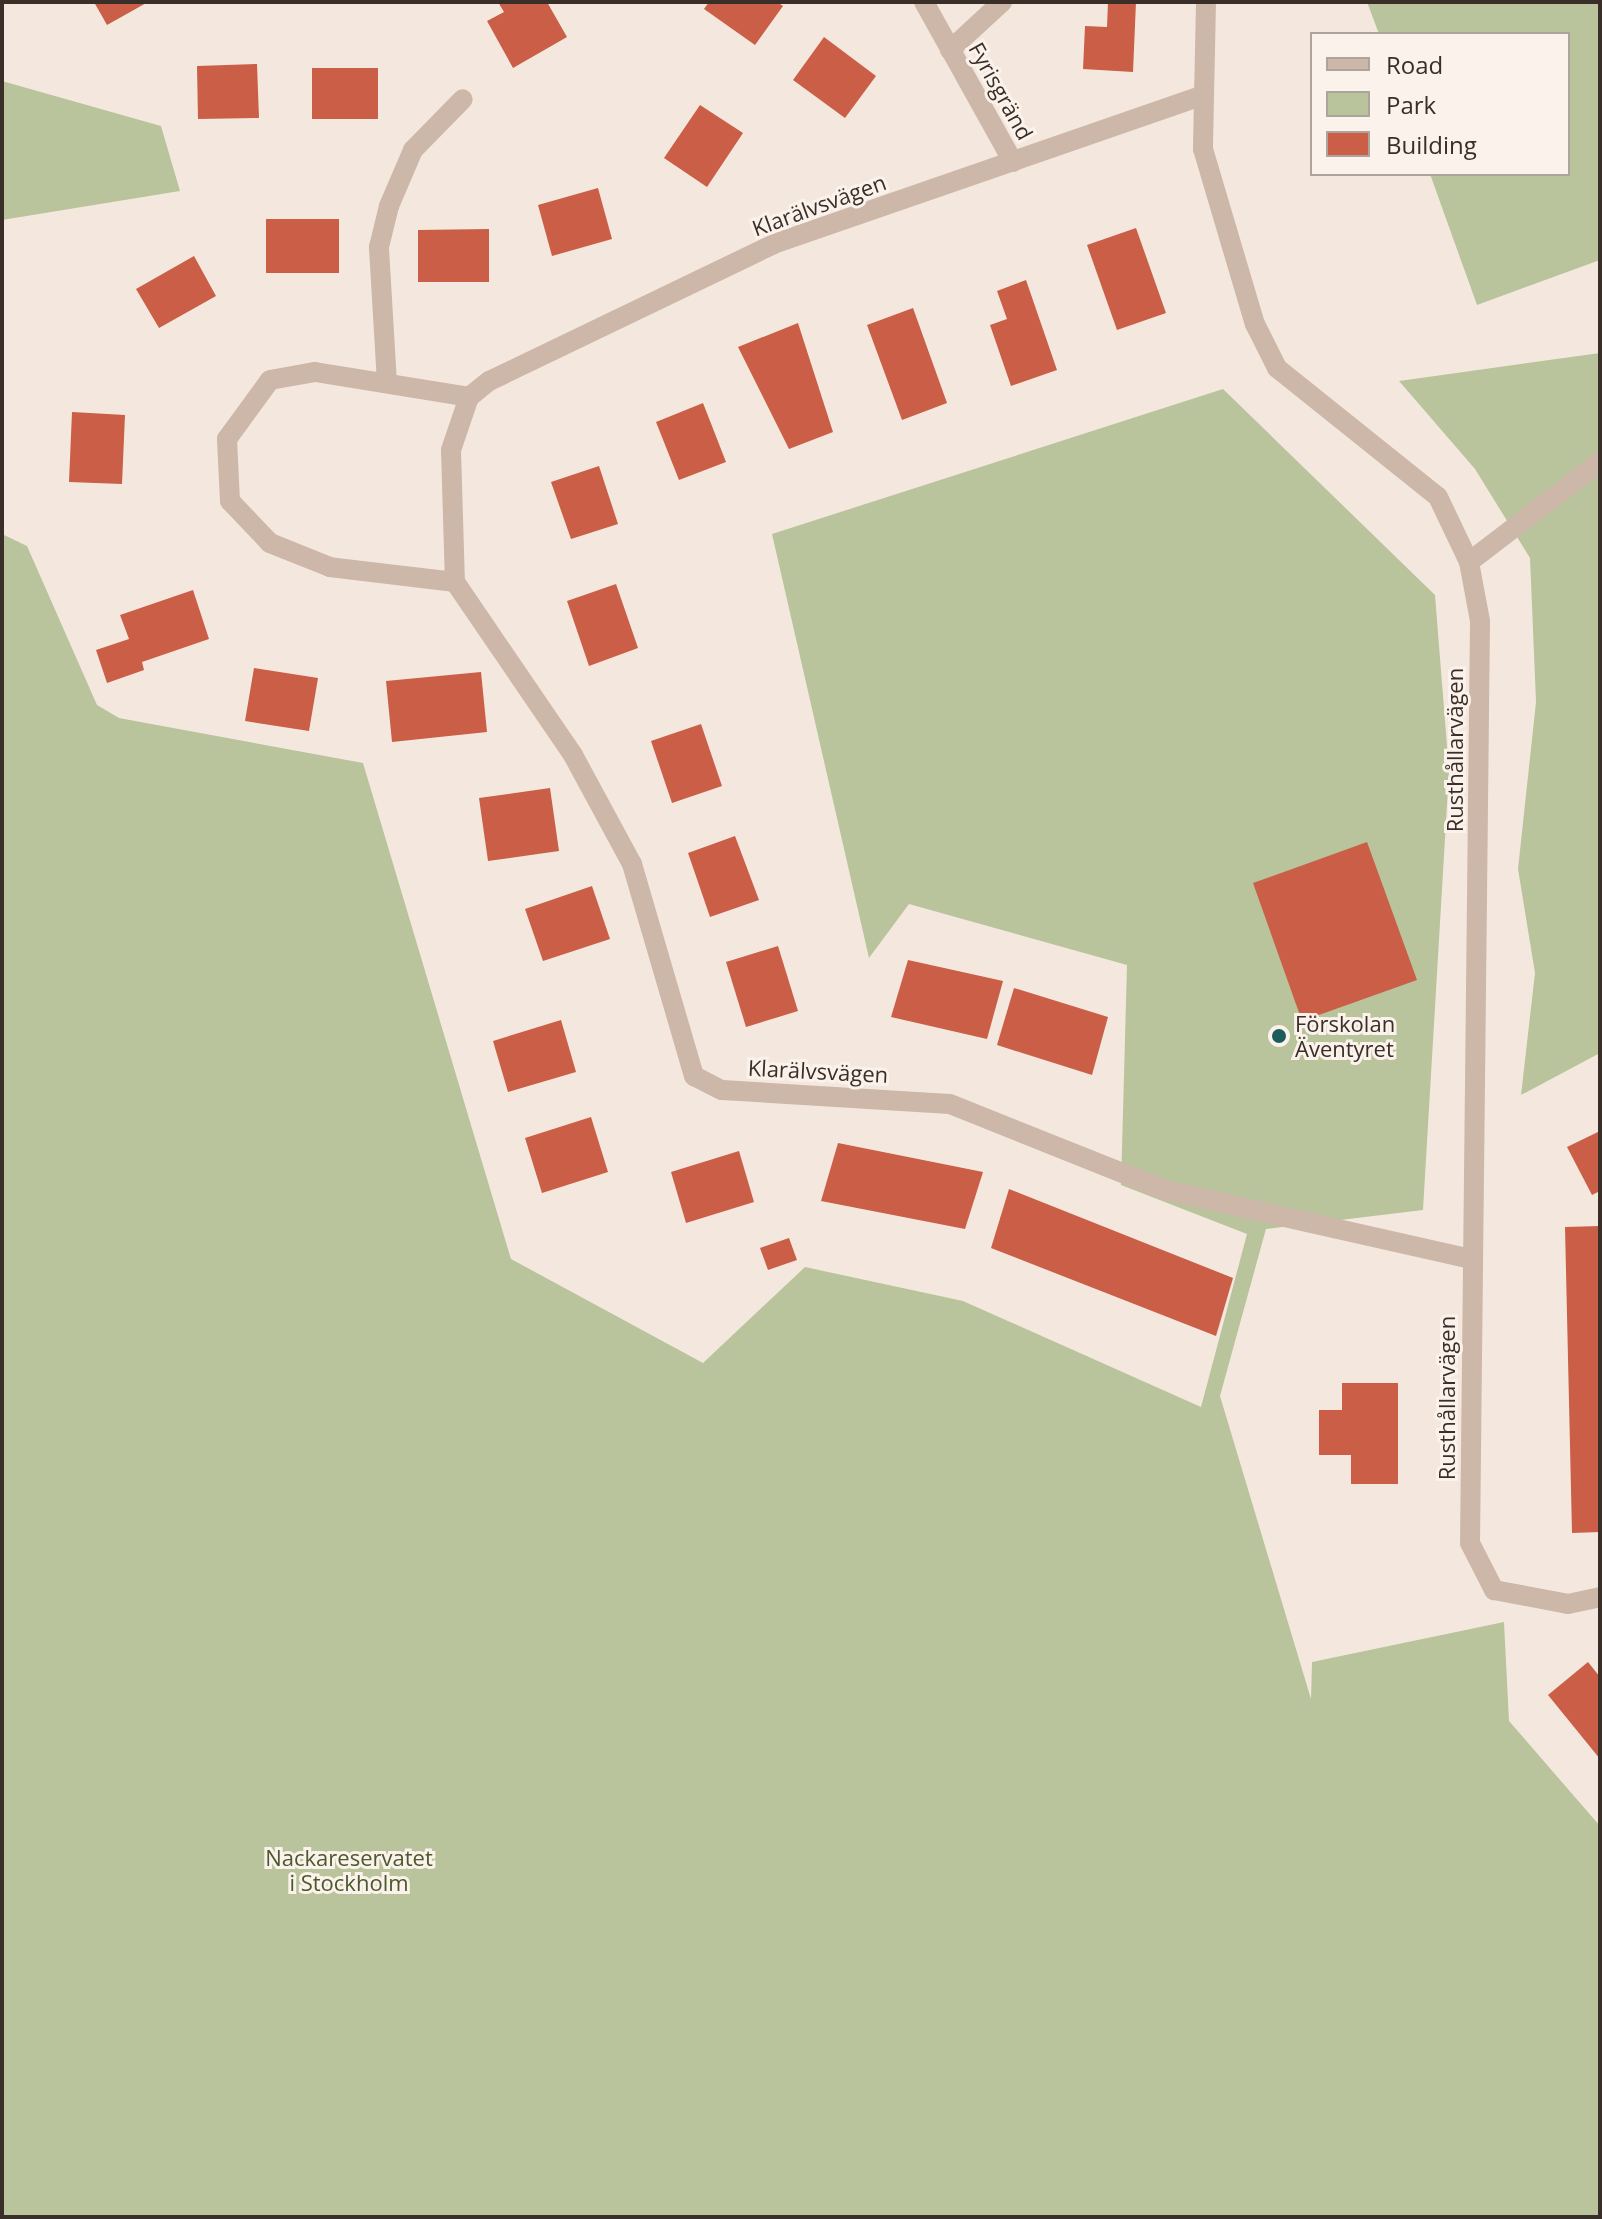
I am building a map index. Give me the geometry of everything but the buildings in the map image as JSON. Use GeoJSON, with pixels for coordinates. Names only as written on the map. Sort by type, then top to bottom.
{"type":"FeatureCollection","features":[{"type":"Feature","properties":{"kind":"street","name":"Fyrisgränd"},"geometry":{"type":"LineString","coordinates":[[924,2],[1013,162]]}},
{"type":"Feature","properties":{"kind":"street"},"geometry":{"type":"LineString","coordinates":[[950,50],[1002,2]]}},
{"type":"Feature","properties":{"kind":"street","name":"Rusthållarvägen"},"geometry":{"type":"LineString","coordinates":[[1206,2],[1201,96],[1203,149],[1224,226],[1277,368],[1438,497],[1469,562],[1480,621],[1470,1543],[1494,1590],[1568,1604],[1600,1597]]}},
{"type":"Feature","properties":{"kind":"street","name":"Klarälvsvägen"},"geometry":{"type":"LineString","coordinates":[[469,397],[774,244],[1201,96]]}},
{"type":"Feature","properties":{"kind":"street"},"geometry":{"type":"LineString","coordinates":[[387,383],[379,247],[389,206],[413,150],[463,99]]}},
{"type":"Feature","properties":{"kind":"street"},"geometry":{"type":"LineString","coordinates":[[315,372],[387,383],[469,397],[451,450],[455,582],[330,567],[270,543],[230,501],[227,439],[270,380],[315,372]]}},
{"type":"Feature","properties":{"kind":"street"},"geometry":{"type":"LineString","coordinates":[[1469,562],[1600,462]]}},
{"type":"Feature","properties":{"kind":"street","name":"Klarälvsvägen"},"geometry":{"type":"LineString","coordinates":[[455,582],[573,755],[632,864],[694,1076],[722,1090],[950,1104],[1165,1190],[1472,1259]]}},
{"type":"Feature","properties":{"kind":"green space"},"geometry":{"type":"Polygon","coordinates":[[[1367,2],[1600,2],[1600,260],[1477,305],[1431,176],[1570,176],[1570,32],[1378,32],[1367,2]]]}},
{"type":"Feature","properties":{"kind":"green space"},"geometry":{"type":"Polygon","coordinates":[[[2,81],[161,126],[180,191],[2,220],[2,81]]]}},
{"type":"Feature","properties":{"kind":"green space"},"geometry":{"type":"Polygon","coordinates":[[[1600,353],[1600,1053],[1521,1095],[1535,973],[1518,869],[1536,702],[1530,558],[1475,469],[1399,381],[1600,353]]]}},
{"type":"Feature","properties":{"kind":"green space","name":"Nackareservatet i Stockholm"},"geometry":{"type":"Polygon","coordinates":[[[1223,389],[1435,595],[1449,771],[1423,1210],[1266,1229],[1220,1396],[1311,1699],[1312,1662],[1504,1622],[1509,1721],[1600,1826],[1600,2217],[2,2217],[2,534],[27,546],[97,705],[119,718],[363,763],[511,1259],[703,1363],[805,1267],[963,1301],[1201,1407],[1247,1234],[1121,1185],[1127,965],[909,904],[869,958],[772,534],[1223,389]]]}},
{"type":"Feature","properties":{"kind":"place","name":"Förskolan Äventyret"},"geometry":{"type":"Point","coordinates":[1279,1036]}}]}
